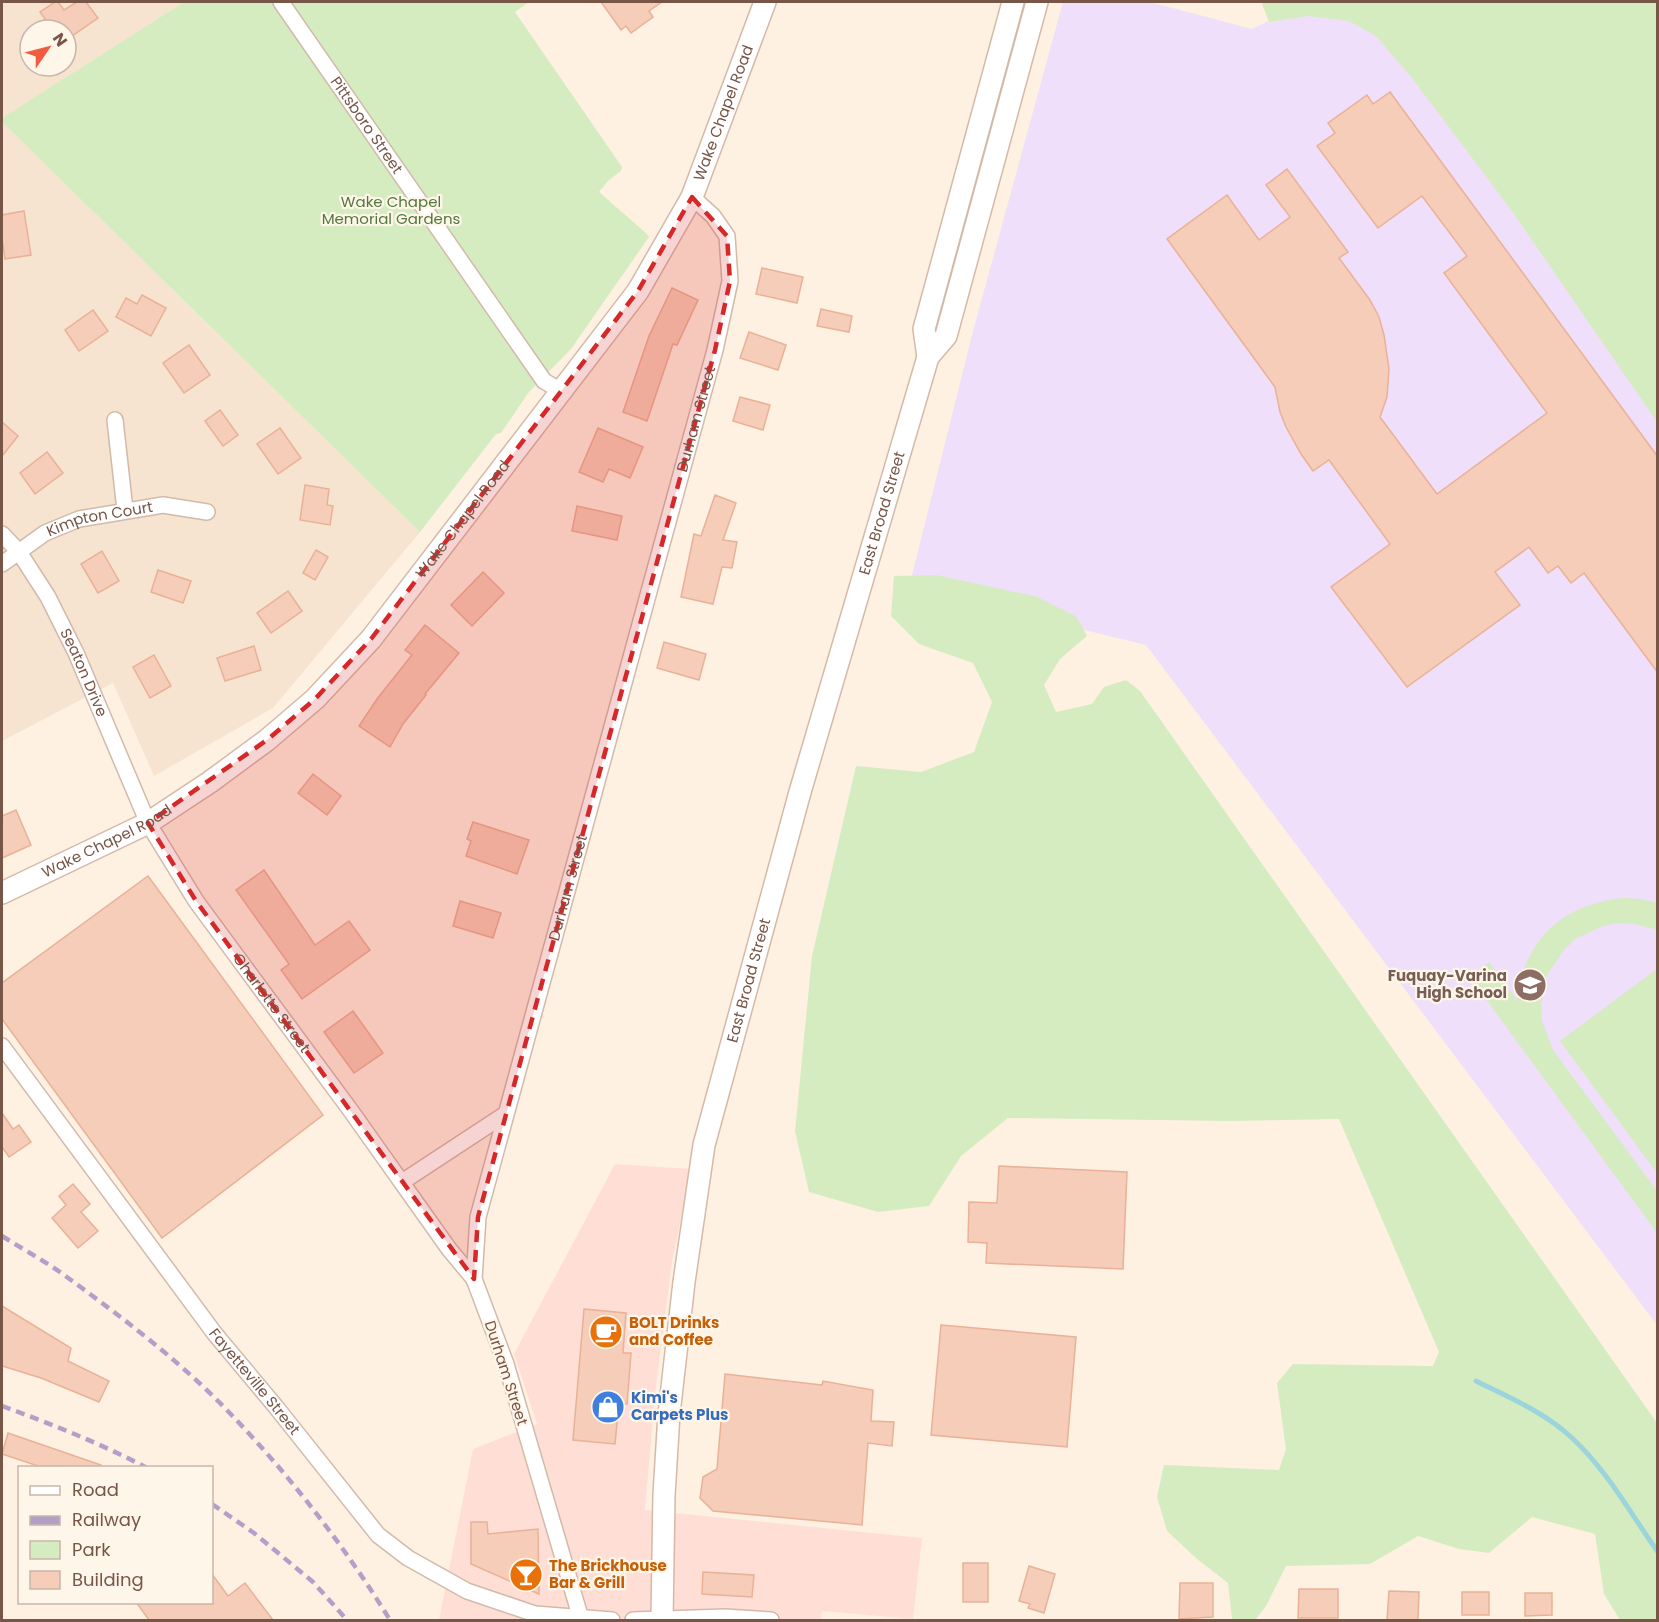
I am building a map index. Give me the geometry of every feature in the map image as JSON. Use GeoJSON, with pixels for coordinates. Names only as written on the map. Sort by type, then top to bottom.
{"type":"FeatureCollection","features":[{"type":"Feature","properties":{"kind":"main road","name":"Wake Chapel Road"},"geometry":{"type":"LineString","coordinates":[[2,893],[148,823],[210,782],[267,740],[315,699],[371,639],[638,291],[692,197],[765,2]]}},
{"type":"Feature","properties":{"kind":"main road","name":"East Broad Street"},"geometry":{"type":"LineString","coordinates":[[928,357],[924,329],[1013,2]]}},
{"type":"Feature","properties":{"kind":"main road","name":"East Broad Street"},"geometry":{"type":"LineString","coordinates":[[662,1620],[664,1495],[669,1414],[684,1282],[704,1145],[803,781],[928,357],[946,336],[1037,2]]}},
{"type":"Feature","properties":{"kind":"street","name":"Pittsboro Street"},"geometry":{"type":"LineString","coordinates":[[281,2],[544,381],[561,391]]}},
{"type":"Feature","properties":{"kind":"street","name":"Durham Street"},"geometry":{"type":"LineString","coordinates":[[581,1619],[506,1364],[474,1279],[478,1217],[504,1115],[715,350],[730,281],[727,236],[713,216],[692,197]]}},
{"type":"Feature","properties":{"kind":"street"},"geometry":{"type":"LineString","coordinates":[[115,420],[125,510]]}},
{"type":"Feature","properties":{"kind":"street","name":"Kimpton Court"},"geometry":{"type":"LineString","coordinates":[[2,564],[45,533],[78,519],[163,505],[207,512]]}},
{"type":"Feature","properties":{"kind":"street","name":"Seaton Drive"},"geometry":{"type":"LineString","coordinates":[[2,534],[19,552],[48,597],[76,653],[148,823]]}},
{"type":"Feature","properties":{"kind":"street","name":"Charlotte Street"},"geometry":{"type":"LineString","coordinates":[[148,823],[196,901],[449,1249],[474,1279]]}},
{"type":"Feature","properties":{"kind":"street","name":"Fayetteville Street"},"geometry":{"type":"LineString","coordinates":[[2,1046],[215,1335],[378,1535],[408,1558],[467,1591],[535,1614],[612,1620]]}},
{"type":"Feature","properties":{"kind":"street"},"geometry":{"type":"LineString","coordinates":[[402,1182],[504,1115]]}},
{"type":"Feature","properties":{"kind":"street"},"geometry":{"type":"LineString","coordinates":[[633,1620],[725,1617],[771,1620]]}},
{"type":"Feature","properties":{"kind":"highlighted area"},"geometry":{"type":"Polygon","coordinates":[[[692,197],[727,236],[730,281],[715,350],[478,1217],[474,1279],[196,901],[148,823],[267,740],[315,699],[371,639],[638,291],[692,197]]]}},
{"type":"Feature","properties":{"kind":"shaded area"},"geometry":{"type":"Polygon","coordinates":[[[2,2],[184,2],[78,70],[78,18],[18,18],[18,78],[65,78],[2,118],[2,2]]]}},
{"type":"Feature","properties":{"kind":"shaded area","name":"Fuquay-Varina High School"},"geometry":{"type":"Polygon","coordinates":[[[1063,2],[1150,2],[1252,29],[1307,2],[1363,2],[1657,406],[1657,1325],[1146,645],[909,587],[973,331],[1063,2]]]}},
{"type":"Feature","properties":{"kind":"shaded area"},"geometry":{"type":"Polygon","coordinates":[[[2,122],[420,532],[273,708],[154,776],[113,683],[2,741],[2,122]]]}},
{"type":"Feature","properties":{"kind":"shaded area"},"geometry":{"type":"Polygon","coordinates":[[[615,1164],[691,1169],[672,1262],[655,1394],[645,1510],[922,1538],[913,1619],[822,1611],[821,1620],[439,1620],[473,1449],[537,1424],[514,1354],[615,1164]]]}},
{"type":"Feature","properties":{"kind":"green space","name":"Wake Chapel Memorial Gardens"},"geometry":{"type":"Polygon","coordinates":[[[184,2],[529,2],[515,12],[622,167],[621,171],[599,192],[649,237],[571,349],[529,392],[501,433],[496,434],[420,532],[2,122],[2,118],[65,78],[78,78],[78,70],[184,2]]]}},
{"type":"Feature","properties":{"kind":"green space"},"geometry":{"type":"Polygon","coordinates":[[[1264,2],[1657,2],[1657,422],[1512,211],[1412,78],[1376,36],[1349,21],[1308,16],[1269,22],[1262,4],[1264,2]]]}},
{"type":"Feature","properties":{"kind":"green space"},"geometry":{"type":"Polygon","coordinates":[[[936,575],[1035,596],[1077,617],[1087,636],[1060,659],[1044,685],[1056,712],[1092,704],[1104,687],[1126,680],[1140,691],[1657,1423],[1657,1620],[1620,1620],[1604,1594],[1595,1534],[1532,1517],[1489,1553],[1459,1549],[1418,1536],[1370,1564],[1286,1566],[1266,1606],[1255,1620],[1232,1619],[1228,1583],[1197,1559],[1167,1531],[1157,1497],[1164,1465],[1279,1470],[1286,1449],[1277,1383],[1293,1364],[1433,1366],[1439,1352],[1339,1119],[1227,1121],[1008,1118],[961,1156],[929,1206],[878,1212],[809,1192],[795,1131],[812,956],[856,766],[921,772],[974,752],[992,702],[973,663],[919,644],[891,616],[894,576],[936,575]]]}},
{"type":"Feature","properties":{"kind":"green space"},"geometry":{"type":"Polygon","coordinates":[[[1624,898],[1657,903],[1657,930],[1634,924],[1618,923],[1603,926],[1575,939],[1564,950],[1547,975],[1541,1005],[1542,1021],[1553,1050],[1657,1191],[1657,1233],[1469,976],[1489,962],[1517,1000],[1521,978],[1528,959],[1538,942],[1551,928],[1566,916],[1583,907],[1624,898]]]}},
{"type":"Feature","properties":{"kind":"green space"},"geometry":{"type":"Polygon","coordinates":[[[1657,969],[1657,1173],[1560,1041],[1657,969]]]}},
{"type":"Feature","properties":{"kind":"building"},"geometry":{"type":"Polygon","coordinates":[[[55,2],[58,2],[64,10],[77,2],[86,2],[98,18],[78,32],[78,18],[44,18],[40,12],[55,2]]]}},
{"type":"Feature","properties":{"kind":"building"},"geometry":{"type":"Polygon","coordinates":[[[601,2],[662,2],[649,11],[653,17],[631,33],[626,26],[621,30],[601,2]]]}},
{"type":"Feature","properties":{"kind":"building"},"geometry":{"type":"Polygon","coordinates":[[[1390,92],[1658,457],[1658,673],[1584,573],[1571,583],[1558,566],[1548,573],[1529,547],[1495,572],[1520,605],[1407,687],[1331,587],[1390,544],[1329,460],[1313,471],[1286,427],[1280,412],[1275,387],[1167,239],[1227,195],[1259,240],[1290,217],[1266,185],[1287,169],[1348,252],[1339,258],[1370,300],[1379,317],[1389,369],[1387,397],[1380,417],[1437,494],[1547,413],[1444,273],[1467,256],[1422,196],[1378,228],[1317,146],[1335,133],[1328,123],[1367,95],[1373,104],[1390,92]]]}},
{"type":"Feature","properties":{"kind":"building"},"geometry":{"type":"Polygon","coordinates":[[[24,211],[31,255],[5,259],[2,215],[24,211]]]}},
{"type":"Feature","properties":{"kind":"building"},"geometry":{"type":"Polygon","coordinates":[[[762,268],[803,277],[797,303],[756,294],[762,268]]]}},
{"type":"Feature","properties":{"kind":"building"},"geometry":{"type":"Polygon","coordinates":[[[672,288],[698,300],[677,345],[673,344],[647,421],[623,412],[649,336],[672,288]]]}},
{"type":"Feature","properties":{"kind":"building"},"geometry":{"type":"Polygon","coordinates":[[[142,295],[166,308],[151,336],[116,317],[126,298],[137,304],[142,295]]]}},
{"type":"Feature","properties":{"kind":"building"},"geometry":{"type":"Polygon","coordinates":[[[821,309],[852,316],[849,332],[817,326],[821,309]]]}},
{"type":"Feature","properties":{"kind":"building"},"geometry":{"type":"Polygon","coordinates":[[[93,310],[108,331],[79,351],[65,330],[93,310]]]}},
{"type":"Feature","properties":{"kind":"building"},"geometry":{"type":"Polygon","coordinates":[[[749,332],[786,345],[778,370],[740,358],[749,332]]]}},
{"type":"Feature","properties":{"kind":"building"},"geometry":{"type":"Polygon","coordinates":[[[189,345],[210,375],[184,393],[163,363],[189,345]]]}},
{"type":"Feature","properties":{"kind":"building"},"geometry":{"type":"Polygon","coordinates":[[[740,397],[770,405],[763,430],[733,421],[740,397]]]}},
{"type":"Feature","properties":{"kind":"building"},"geometry":{"type":"Polygon","coordinates":[[[220,410],[238,435],[223,446],[205,421],[220,410]]]}},
{"type":"Feature","properties":{"kind":"building"},"geometry":{"type":"Polygon","coordinates":[[[2,422],[18,436],[2,456],[2,422]]]}},
{"type":"Feature","properties":{"kind":"building"},"geometry":{"type":"Polygon","coordinates":[[[280,428],[301,458],[278,474],[257,444],[280,428]]]}},
{"type":"Feature","properties":{"kind":"building"},"geometry":{"type":"Polygon","coordinates":[[[598,428],[643,447],[630,478],[609,469],[603,482],[579,472],[598,428]]]}},
{"type":"Feature","properties":{"kind":"building"},"geometry":{"type":"Polygon","coordinates":[[[47,452],[63,473],[35,494],[20,473],[47,452]]]}},
{"type":"Feature","properties":{"kind":"building"},"geometry":{"type":"Polygon","coordinates":[[[305,485],[329,489],[327,505],[333,506],[330,525],[300,520],[305,485]]]}},
{"type":"Feature","properties":{"kind":"building"},"geometry":{"type":"Polygon","coordinates":[[[715,495],[736,503],[723,540],[737,542],[732,568],[722,567],[713,604],[681,597],[694,534],[701,536],[715,495]]]}},
{"type":"Feature","properties":{"kind":"building"},"geometry":{"type":"Polygon","coordinates":[[[577,506],[622,516],[617,540],[572,531],[577,506]]]}},
{"type":"Feature","properties":{"kind":"building"},"geometry":{"type":"Polygon","coordinates":[[[316,550],[328,557],[315,580],[303,573],[316,550]]]}},
{"type":"Feature","properties":{"kind":"building"},"geometry":{"type":"Polygon","coordinates":[[[102,551],[119,581],[98,593],[81,564],[102,551]]]}},
{"type":"Feature","properties":{"kind":"building"},"geometry":{"type":"Polygon","coordinates":[[[158,570],[191,581],[183,603],[151,592],[158,570]]]}},
{"type":"Feature","properties":{"kind":"building"},"geometry":{"type":"Polygon","coordinates":[[[483,572],[504,593],[472,626],[451,605],[483,572]]]}},
{"type":"Feature","properties":{"kind":"building"},"geometry":{"type":"Polygon","coordinates":[[[288,591],[302,611],[271,633],[257,613],[288,591]]]}},
{"type":"Feature","properties":{"kind":"building"},"geometry":{"type":"Polygon","coordinates":[[[425,625],[459,653],[425,694],[403,724],[390,747],[359,726],[412,655],[405,650],[425,625]]]}},
{"type":"Feature","properties":{"kind":"building"},"geometry":{"type":"Polygon","coordinates":[[[664,642],[706,654],[699,680],[657,668],[664,642]]]}},
{"type":"Feature","properties":{"kind":"building"},"geometry":{"type":"Polygon","coordinates":[[[254,646],[261,670],[225,681],[217,658],[254,646]]]}},
{"type":"Feature","properties":{"kind":"building"},"geometry":{"type":"Polygon","coordinates":[[[154,655],[171,686],[150,698],[133,667],[154,655]]]}},
{"type":"Feature","properties":{"kind":"building"},"geometry":{"type":"Polygon","coordinates":[[[313,774],[341,796],[327,815],[298,793],[313,774]]]}},
{"type":"Feature","properties":{"kind":"building"},"geometry":{"type":"Polygon","coordinates":[[[16,810],[31,845],[2,858],[2,816],[16,810]]]}},
{"type":"Feature","properties":{"kind":"building"},"geometry":{"type":"Polygon","coordinates":[[[473,822],[529,840],[517,874],[466,856],[471,841],[467,839],[473,822]]]}},
{"type":"Feature","properties":{"kind":"building"},"geometry":{"type":"Polygon","coordinates":[[[264,870],[315,945],[349,921],[370,950],[302,999],[281,970],[289,964],[236,890],[264,870]]]}},
{"type":"Feature","properties":{"kind":"building"},"geometry":{"type":"Polygon","coordinates":[[[148,876],[323,1115],[162,1238],[2,1019],[2,983],[148,876]]]}},
{"type":"Feature","properties":{"kind":"building"},"geometry":{"type":"Polygon","coordinates":[[[460,901],[501,913],[493,938],[453,926],[460,901]]]}},
{"type":"Feature","properties":{"kind":"building"},"geometry":{"type":"Polygon","coordinates":[[[353,1011],[383,1053],[354,1073],[324,1032],[353,1011]]]}},
{"type":"Feature","properties":{"kind":"building"},"geometry":{"type":"Polygon","coordinates":[[[2,1113],[13,1129],[19,1125],[31,1142],[9,1157],[2,1147],[2,1113]]]}},
{"type":"Feature","properties":{"kind":"building"},"geometry":{"type":"Polygon","coordinates":[[[999,1166],[1127,1172],[1123,1269],[986,1263],[987,1243],[968,1242],[969,1202],[997,1203],[999,1166]]]}},
{"type":"Feature","properties":{"kind":"building"},"geometry":{"type":"Polygon","coordinates":[[[73,1184],[90,1204],[81,1212],[98,1231],[78,1248],[52,1218],[66,1205],[59,1196],[73,1184]]]}},
{"type":"Feature","properties":{"kind":"building"},"geometry":{"type":"Polygon","coordinates":[[[2,1306],[71,1348],[68,1361],[109,1381],[99,1402],[41,1378],[2,1366],[2,1306]]]}},
{"type":"Feature","properties":{"kind":"building"},"geometry":{"type":"Polygon","coordinates":[[[584,1309],[626,1313],[623,1353],[631,1353],[627,1404],[619,1403],[615,1444],[573,1440],[584,1309]]]}},
{"type":"Feature","properties":{"kind":"building"},"geometry":{"type":"Polygon","coordinates":[[[941,1325],[1076,1337],[1067,1447],[931,1435],[941,1325]]]}},
{"type":"Feature","properties":{"kind":"building"},"geometry":{"type":"Polygon","coordinates":[[[725,1374],[822,1385],[823,1381],[873,1390],[871,1421],[894,1422],[892,1446],[868,1443],[862,1525],[713,1511],[700,1498],[703,1477],[717,1469],[725,1374]]]}},
{"type":"Feature","properties":{"kind":"building"},"geometry":{"type":"Polygon","coordinates":[[[8,1433],[101,1466],[38,1466],[2,1454],[8,1433]]]}},
{"type":"Feature","properties":{"kind":"building"},"geometry":{"type":"Polygon","coordinates":[[[471,1522],[487,1522],[488,1534],[538,1529],[539,1594],[471,1564],[471,1522]]]}},
{"type":"Feature","properties":{"kind":"building"},"geometry":{"type":"Polygon","coordinates":[[[963,1563],[988,1563],[988,1602],[963,1602],[963,1563]]]}},
{"type":"Feature","properties":{"kind":"building"},"geometry":{"type":"Polygon","coordinates":[[[1029,1566],[1055,1574],[1044,1613],[1028,1608],[1030,1604],[1019,1601],[1029,1566]]]}},
{"type":"Feature","properties":{"kind":"building"},"geometry":{"type":"Polygon","coordinates":[[[703,1572],[754,1575],[752,1597],[702,1594],[703,1572]]]}},
{"type":"Feature","properties":{"kind":"building"},"geometry":{"type":"Polygon","coordinates":[[[213,1575],[228,1596],[245,1583],[273,1620],[149,1620],[137,1604],[213,1604],[213,1575]]]}},
{"type":"Feature","properties":{"kind":"building"},"geometry":{"type":"Polygon","coordinates":[[[1180,1583],[1213,1583],[1213,1617],[1179,1619],[1180,1583]]]}},
{"type":"Feature","properties":{"kind":"building"},"geometry":{"type":"Polygon","coordinates":[[[1299,1589],[1338,1589],[1338,1618],[1298,1618],[1299,1589]]]}},
{"type":"Feature","properties":{"kind":"building"},"geometry":{"type":"Polygon","coordinates":[[[1389,1591],[1419,1592],[1418,1620],[1387,1620],[1389,1591]]]}},
{"type":"Feature","properties":{"kind":"building"},"geometry":{"type":"Polygon","coordinates":[[[1462,1592],[1489,1592],[1489,1615],[1462,1615],[1462,1592]]]}},
{"type":"Feature","properties":{"kind":"building"},"geometry":{"type":"Polygon","coordinates":[[[1525,1593],[1552,1593],[1552,1615],[1525,1616],[1525,1593]]]}},
{"type":"Feature","properties":{"kind":"waterway"},"geometry":{"type":"LineString","coordinates":[[1476,1381],[1538,1413],[1571,1437],[1596,1463],[1658,1552]]}},
{"type":"Feature","properties":{"kind":"railway"},"geometry":{"type":"LineString","coordinates":[[2,1236],[60,1272],[122,1318],[182,1367],[219,1402],[311,1506],[352,1562],[390,1620]]}},
{"type":"Feature","properties":{"kind":"railway"},"geometry":{"type":"LineString","coordinates":[[2,1406],[75,1434],[143,1466]]}},
{"type":"Feature","properties":{"kind":"railway"},"geometry":{"type":"LineString","coordinates":[[213,1505],[254,1533],[313,1582],[347,1620]]}},
{"type":"Feature","properties":{"kind":"place","name":"Fuquay-Varina High School"},"geometry":{"type":"Point","coordinates":[1530,985]}},
{"type":"Feature","properties":{"kind":"place","name":"BOLT Drinks and Coffee"},"geometry":{"type":"Point","coordinates":[606,1332]}},
{"type":"Feature","properties":{"kind":"place","name":"Kimi's Carpets Plus"},"geometry":{"type":"Point","coordinates":[608,1407]}},
{"type":"Feature","properties":{"kind":"place","name":"The Brickhouse Bar & Grill"},"geometry":{"type":"Point","coordinates":[526,1575]}}]}
